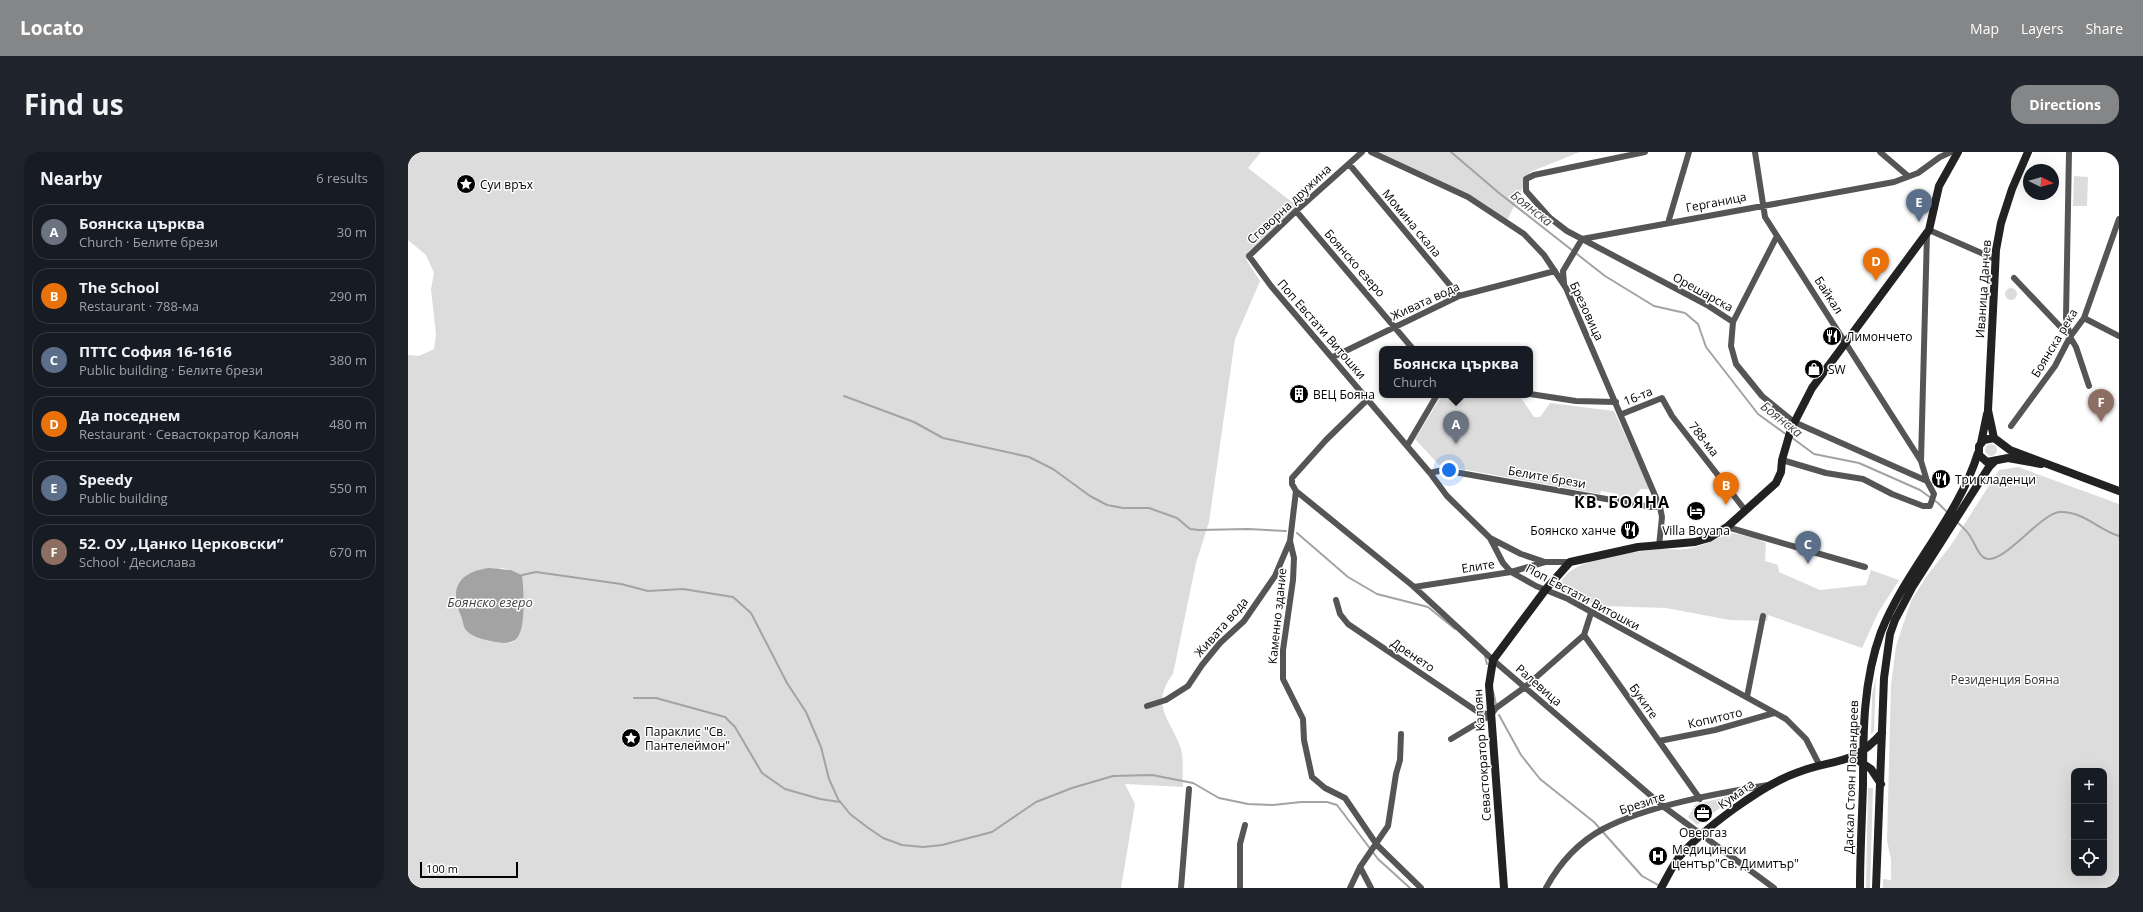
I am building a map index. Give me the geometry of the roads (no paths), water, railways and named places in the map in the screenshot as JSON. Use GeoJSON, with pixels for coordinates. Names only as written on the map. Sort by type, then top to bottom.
{"type":"FeatureCollection","features":[{"type":"Feature","properties":{"kind":"main road"},"geometry":{"type":"LineString","coordinates":[[1570,562],[1638,547],[1659,546],[1702,540],[1715,535],[1727,527],[1776,483],[1781,472],[1782,460],[1792,426],[1812,388],[1928,231],[1939,186],[1958,152]]}},
{"type":"Feature","properties":{"kind":"main road","name":"Иваница Данчев"},"geometry":{"type":"LineString","coordinates":[[1981,443],[1988,410],[1995,259],[2001,223],[2012,189],[2028,152]]}},
{"type":"Feature","properties":{"kind":"main road","name":"Иваница Данчев"},"geometry":{"type":"LineString","coordinates":[[1988,410],[1994,438]]}},
{"type":"Feature","properties":{"kind":"main road"},"geometry":{"type":"LineString","coordinates":[[1996,462],[1983,460],[1978,453],[1981,443],[1987,438],[1994,438],[2010,450],[2041,464],[2119,491]]}},
{"type":"Feature","properties":{"kind":"main road"},"geometry":{"type":"LineString","coordinates":[[1996,462],[2002,454],[2001,443]]}},
{"type":"Feature","properties":{"kind":"main road","name":"Даскал Стоян Попандреев"},"geometry":{"type":"LineString","coordinates":[[1860,888],[1862,752],[1867,694],[1872,663],[1882,631],[1896,602],[1958,498],[1978,453]]}},
{"type":"Feature","properties":{"kind":"main road"},"geometry":{"type":"LineString","coordinates":[[1876,888],[1884,678],[1890,634],[1895,620],[1913,586],[1989,467],[1996,462],[2008,458],[2041,464]]}},
{"type":"Feature","properties":{"kind":"main road","name":"Севастократор Калоян"},"geometry":{"type":"LineString","coordinates":[[1504,888],[1489,685],[1493,660],[1546,589],[1570,562]]}},
{"type":"Feature","properties":{"kind":"main road","name":"Кумата"},"geometry":{"type":"LineString","coordinates":[[1661,888],[1679,857],[1702,834],[1769,785],[1796,772],[1851,758],[1862,752],[1882,733]]}},
{"type":"Feature","properties":{"kind":"main road"},"geometry":{"type":"LineString","coordinates":[[1851,758],[1863,763],[1871,769],[1881,785]]}},
{"type":"Feature","properties":{"kind":"street","name":"Сговорна дружина"},"geometry":{"type":"LineString","coordinates":[[1249,256],[1296,210],[1362,152]]}},
{"type":"Feature","properties":{"kind":"street","name":"Брезовица"},"geometry":{"type":"LineString","coordinates":[[1371,152],[1468,197],[1524,234],[1544,255],[1566,288],[1622,414],[1660,507],[1662,517],[1659,546]]}},
{"type":"Feature","properties":{"kind":"street","name":"Орешарска"},"geometry":{"type":"LineString","coordinates":[[1645,152],[1534,175],[1526,179],[1526,191],[1550,218],[1582,239],[1707,305],[1733,322],[1731,346],[1736,364],[1762,396],[1792,426],[1927,481]]}},
{"type":"Feature","properties":{"kind":"street"},"geometry":{"type":"LineString","coordinates":[[1668,223],[1689,152]]}},
{"type":"Feature","properties":{"kind":"street","name":"Байкал"},"geometry":{"type":"LineString","coordinates":[[1755,152],[1765,217],[1921,461],[1927,481],[1934,494],[1930,506],[1923,506],[1892,494],[1863,478],[1826,473],[1782,460]]}},
{"type":"Feature","properties":{"kind":"street"},"geometry":{"type":"LineString","coordinates":[[1880,152],[1908,176],[1918,173],[1940,157],[1951,152]]}},
{"type":"Feature","properties":{"kind":"street"},"geometry":{"type":"LineString","coordinates":[[2069,152],[2066,318],[2070,337]]}},
{"type":"Feature","properties":{"kind":"street","name":"Момина скала"},"geometry":{"type":"LineString","coordinates":[[1349,164],[1459,296]]}},
{"type":"Feature","properties":{"kind":"street","name":"Герганица"},"geometry":{"type":"LineString","coordinates":[[1582,239],[1762,204],[1894,182],[1908,176]]}},
{"type":"Feature","properties":{"kind":"street","name":"Боянско езеро"},"geometry":{"type":"LineString","coordinates":[[1296,210],[1411,346]]}},
{"type":"Feature","properties":{"kind":"street","name":"Боянска река"},"geometry":{"type":"LineString","coordinates":[[2011,426],[2056,366],[2070,337],[2084,318],[2119,219]]}},
{"type":"Feature","properties":{"kind":"street"},"geometry":{"type":"LineString","coordinates":[[1921,461],[1928,231],[1995,259]]}},
{"type":"Feature","properties":{"kind":"street"},"geometry":{"type":"LineString","coordinates":[[1733,322],[1777,236]]}},
{"type":"Feature","properties":{"kind":"street"},"geometry":{"type":"LineString","coordinates":[[1566,288],[1563,272],[1582,239]]}},
{"type":"Feature","properties":{"kind":"street","name":"Поп Евстати Витошки"},"geometry":{"type":"LineString","coordinates":[[1249,256],[1271,286],[1333,357],[1430,473],[1447,496],[1490,538],[1503,563],[1512,572],[1747,697],[1786,720],[1806,739],[1820,766]]}},
{"type":"Feature","properties":{"kind":"street","name":"Живата вода"},"geometry":{"type":"LineString","coordinates":[[1333,357],[1459,296],[1555,271]]}},
{"type":"Feature","properties":{"kind":"street"},"geometry":{"type":"LineString","coordinates":[[2014,278],[2070,337],[2076,347],[2089,386]]}},
{"type":"Feature","properties":{"kind":"street"},"geometry":{"type":"LineString","coordinates":[[2084,318],[2119,336]]}},
{"type":"Feature","properties":{"kind":"street"},"geometry":{"type":"LineString","coordinates":[[1533,394],[1576,401],[1616,402]]}},
{"type":"Feature","properties":{"kind":"street"},"geometry":{"type":"LineString","coordinates":[[1407,446],[1435,398]]}},
{"type":"Feature","properties":{"kind":"street","name":"16-та"},"geometry":{"type":"LineString","coordinates":[[1622,414],[1662,398]]}},
{"type":"Feature","properties":{"kind":"street","name":"788-ма"},"geometry":{"type":"LineString","coordinates":[[1662,398],[1672,416],[1745,510]]}},
{"type":"Feature","properties":{"kind":"street","name":"Каменно здание"},"geometry":{"type":"LineString","coordinates":[[1368,399],[1353,411],[1293,476],[1292,484],[1296,491],[1290,541],[1294,558],[1293,580],[1283,650],[1283,672],[1284,679],[1303,719],[1304,740],[1312,776],[1325,788],[1345,798],[1376,845]]}},
{"type":"Feature","properties":{"kind":"street","name":"Белите брези"},"geometry":{"type":"LineString","coordinates":[[1430,473],[1443,470],[1651,507],[1660,507]]}},
{"type":"Feature","properties":{"kind":"street","name":"Ралевица"},"geometry":{"type":"LineString","coordinates":[[1296,491],[1414,587],[1493,660],[1664,807],[1774,888]]}},
{"type":"Feature","properties":{"kind":"street"},"geometry":{"type":"LineString","coordinates":[[1727,527],[1866,567]]}},
{"type":"Feature","properties":{"kind":"street"},"geometry":{"type":"LineString","coordinates":[[1490,538],[1521,554],[1545,562],[1570,562]]}},
{"type":"Feature","properties":{"kind":"street","name":"Живата вода"},"geometry":{"type":"LineString","coordinates":[[1147,706],[1166,700],[1188,686],[1216,648],[1244,620],[1275,576],[1290,541]]}},
{"type":"Feature","properties":{"kind":"street","name":"Елите"},"geometry":{"type":"LineString","coordinates":[[1414,587],[1512,572],[1545,562]]}},
{"type":"Feature","properties":{"kind":"street","name":"Дренето"},"geometry":{"type":"LineString","coordinates":[[1336,600],[1340,614],[1348,624],[1478,712],[1491,715]]}},
{"type":"Feature","properties":{"kind":"street"},"geometry":{"type":"LineString","coordinates":[[1451,739],[1491,715],[1496,708],[1525,687],[1584,635],[1591,613]]}},
{"type":"Feature","properties":{"kind":"street","name":"Копитото"},"geometry":{"type":"LineString","coordinates":[[1747,697],[1763,616]]}},
{"type":"Feature","properties":{"kind":"street","name":"Буките"},"geometry":{"type":"LineString","coordinates":[[1584,635],[1700,799]]}},
{"type":"Feature","properties":{"kind":"street","name":"Копитото"},"geometry":{"type":"LineString","coordinates":[[1659,741],[1716,730],[1774,713]]}},
{"type":"Feature","properties":{"kind":"street"},"geometry":{"type":"LineString","coordinates":[[1350,888],[1360,867],[1384,834],[1390,819],[1396,774],[1400,760],[1401,734]]}},
{"type":"Feature","properties":{"kind":"street","name":"Брезите"},"geometry":{"type":"LineString","coordinates":[[1546,888],[1568,856],[1604,829],[1664,807],[1769,785]]}},
{"type":"Feature","properties":{"kind":"street"},"geometry":{"type":"LineString","coordinates":[[1181,888],[1189,789]]}},
{"type":"Feature","properties":{"kind":"street"},"geometry":{"type":"LineString","coordinates":[[1240,888],[1240,844],[1245,825]]}},
{"type":"Feature","properties":{"kind":"street"},"geometry":{"type":"LineString","coordinates":[[1376,845],[1422,888]]}},
{"type":"Feature","properties":{"kind":"street"},"geometry":{"type":"LineString","coordinates":[[1360,867],[1371,888]]}},
{"type":"Feature","properties":{"kind":"water","name":"Боянско езеро"},"geometry":{"type":"Polygon","coordinates":[[[489,568],[511,570],[522,575],[524,598],[522,626],[517,638],[512,642],[498,642],[474,636],[464,627],[456,597],[459,583],[470,573],[489,568]]]}},
{"type":"Feature","properties":{"kind":"waterway","name":"Боянска"},"geometry":{"type":"LineString","coordinates":[[1451,152],[1499,193],[1605,276],[1654,306],[1685,313],[1698,324],[1706,347],[1758,414],[1787,435]]}},
{"type":"Feature","properties":{"kind":"waterway"},"geometry":{"type":"LineString","coordinates":[[844,396],[914,422],[943,438],[1029,457],[1053,469],[1090,496],[1107,505],[1123,508],[1149,508],[1177,518],[1190,529],[1248,529],[1286,531]]}},
{"type":"Feature","properties":{"kind":"waterway","name":"Боянска"},"geometry":{"type":"LineString","coordinates":[[1791,437],[1814,454],[1859,463],[1920,490],[1938,503],[1948,513]]}},
{"type":"Feature","properties":{"kind":"waterway","name":"Боянска"},"geometry":{"type":"LineString","coordinates":[[1957,522],[1968,533],[1980,554],[1989,559],[2008,550],[2041,522],[2051,515],[2060,512],[2076,514],[2119,536]]}},
{"type":"Feature","properties":{"kind":"waterway"},"geometry":{"type":"LineString","coordinates":[[1297,533],[1348,577],[1377,594],[1428,607],[1455,629]]}},
{"type":"Feature","properties":{"kind":"waterway"},"geometry":{"type":"LineString","coordinates":[[522,575],[536,572],[621,584],[648,591],[683,589],[733,597],[751,613],[787,683],[806,712],[821,747],[829,779],[838,799],[850,814],[867,827],[883,838],[902,845],[923,847],[942,845],[992,832],[1036,802],[1072,788],[1113,776],[1152,775],[1193,783],[1219,798],[1248,804],[1273,805],[1301,802],[1327,802],[1337,805],[1378,859],[1410,888]]}},
{"type":"Feature","properties":{"kind":"waterway"},"geometry":{"type":"LineString","coordinates":[[1485,656],[1487,664]]}},
{"type":"Feature","properties":{"kind":"waterway"},"geometry":{"type":"LineString","coordinates":[[1493,691],[1496,704]]}},
{"type":"Feature","properties":{"kind":"waterway"},"geometry":{"type":"LineString","coordinates":[[634,698],[656,698],[725,717],[735,727],[762,773],[785,789],[820,799],[840,802]]}},
{"type":"Feature","properties":{"kind":"waterway"},"geometry":{"type":"LineString","coordinates":[[1499,715],[1521,755],[1540,779],[1594,822],[1642,876],[1660,886]]}},
{"type":"Feature","properties":{"kind":"place","name":"Суи връх"},"geometry":{"type":"Point","coordinates":[466,184]}},
{"type":"Feature","properties":{"kind":"place","name":"Speedy"},"geometry":{"type":"Point","coordinates":[1919,222]}},
{"type":"Feature","properties":{"kind":"place","name":"Да поседнем"},"geometry":{"type":"Point","coordinates":[1876,281]}},
{"type":"Feature","properties":{"kind":"place","name":"Лимончето"},"geometry":{"type":"Point","coordinates":[1832,336]}},
{"type":"Feature","properties":{"kind":"place","name":"SW"},"geometry":{"type":"Point","coordinates":[1814,369]}},
{"type":"Feature","properties":{"kind":"place","name":"ВЕЦ Бояна"},"geometry":{"type":"Point","coordinates":[1299,394]}},
{"type":"Feature","properties":{"kind":"place","name":"52. ОУ „Цанко Церковски“"},"geometry":{"type":"Point","coordinates":[2101,422]}},
{"type":"Feature","properties":{"kind":"place","name":"Боянска църква"},"geometry":{"type":"Point","coordinates":[1456,444]}},
{"type":"Feature","properties":{"kind":"place","name":"Три кладенци"},"geometry":{"type":"Point","coordinates":[1941,479]}},
{"type":"Feature","properties":{"kind":"place","name":"The School"},"geometry":{"type":"Point","coordinates":[1726,505]}},
{"type":"Feature","properties":{"kind":"place","name":"Villa Boyana"},"geometry":{"type":"Point","coordinates":[1696,511]}},
{"type":"Feature","properties":{"kind":"place","name":"Боянско ханче"},"geometry":{"type":"Point","coordinates":[1630,530]}},
{"type":"Feature","properties":{"kind":"place","name":"ПТТС София 16-1616"},"geometry":{"type":"Point","coordinates":[1808,564]}},
{"type":"Feature","properties":{"kind":"place","name":"Параклис \"Св. Пантелеймон\""},"geometry":{"type":"Point","coordinates":[631,738]}},
{"type":"Feature","properties":{"kind":"place","name":"Овергаз"},"geometry":{"type":"Point","coordinates":[1703,813]}},
{"type":"Feature","properties":{"kind":"place","name":"Медицински център\"Св. Димитър\""},"geometry":{"type":"Point","coordinates":[1658,856]}},
{"type":"Feature","properties":{"kind":"district","name":"КВ. БОЯНА"},"geometry":{"type":"Point","coordinates":[1622,502]}},
{"type":"Feature","properties":{"kind":"park label","name":"Резиденция Бояна"},"geometry":{"type":"Point","coordinates":[2005,679]}}]}
